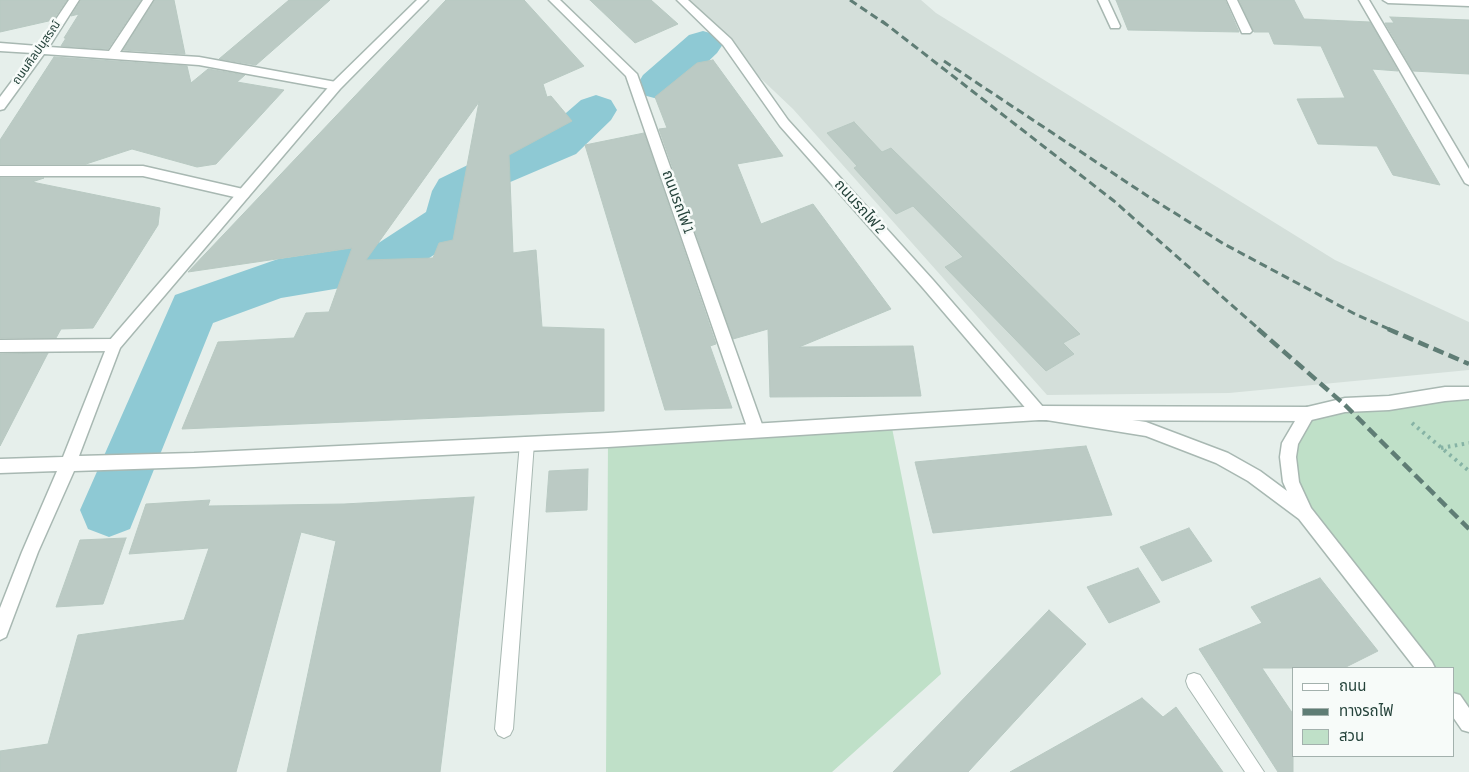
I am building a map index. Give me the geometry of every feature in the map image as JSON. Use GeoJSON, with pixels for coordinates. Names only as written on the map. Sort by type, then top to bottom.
{"type":"FeatureCollection","features":[{"type":"Feature","properties":{"kind":"street","name":"ถนนศิลปนุสรณ์"},"geometry":{"type":"LineString","coordinates":[[0,106],[41,50],[74,0]]}},
{"type":"Feature","properties":{"kind":"street"},"geometry":{"type":"LineString","coordinates":[[112,55],[148,0]]}},
{"type":"Feature","properties":{"kind":"street"},"geometry":{"type":"LineString","coordinates":[[0,631],[30,552],[76,463],[114,345],[336,86],[423,0]]}},
{"type":"Feature","properties":{"kind":"street","name":"ถนนรถไฟ 1"},"geometry":{"type":"LineString","coordinates":[[554,0],[631,74],[756,430]]}},
{"type":"Feature","properties":{"kind":"street","name":"ถนนรถไฟ 2"},"geometry":{"type":"LineString","coordinates":[[682,0],[727,42],[784,123],[928,284],[1039,413]]}},
{"type":"Feature","properties":{"kind":"street"},"geometry":{"type":"LineString","coordinates":[[1103,0],[1115,26]]}},
{"type":"Feature","properties":{"kind":"street"},"geometry":{"type":"LineString","coordinates":[[1232,0],[1246,31]]}},
{"type":"Feature","properties":{"kind":"street"},"geometry":{"type":"LineString","coordinates":[[1364,0],[1469,180]]}},
{"type":"Feature","properties":{"kind":"street"},"geometry":{"type":"LineString","coordinates":[[1388,0],[1469,3]]}},
{"type":"Feature","properties":{"kind":"street"},"geometry":{"type":"LineString","coordinates":[[0,47],[199,61],[336,86]]}},
{"type":"Feature","properties":{"kind":"street"},"geometry":{"type":"LineString","coordinates":[[0,172],[143,172],[243,194]]}},
{"type":"Feature","properties":{"kind":"street"},"geometry":{"type":"LineString","coordinates":[[0,346],[114,345]]}},
{"type":"Feature","properties":{"kind":"street"},"geometry":{"type":"LineString","coordinates":[[0,466],[194,460],[527,443],[1039,413],[1307,414],[1345,405],[1389,403],[1445,394],[1469,393]]}},
{"type":"Feature","properties":{"kind":"street"},"geometry":{"type":"LineString","coordinates":[[1039,413],[1122,425],[1161,434],[1222,458],[1254,476],[1305,514]]}},
{"type":"Feature","properties":{"kind":"street"},"geometry":{"type":"LineString","coordinates":[[1307,414],[1290,443],[1288,457],[1291,482],[1305,514],[1425,667]]}},
{"type":"Feature","properties":{"kind":"street"},"geometry":{"type":"LineString","coordinates":[[1454,703],[1469,723]]}},
{"type":"Feature","properties":{"kind":"lane"},"geometry":{"type":"LineString","coordinates":[[504,730],[527,443]]}},
{"type":"Feature","properties":{"kind":"lane"},"geometry":{"type":"LineString","coordinates":[[1194,681],[1256,772]]}},
{"type":"Feature","properties":{"kind":"path"},"geometry":{"type":"LineString","coordinates":[[1389,403],[1469,471]]}},
{"type":"Feature","properties":{"kind":"path"},"geometry":{"type":"LineString","coordinates":[[1441,448],[1469,443]]}},
{"type":"Feature","properties":{"kind":"shaded area"},"geometry":{"type":"Polygon","coordinates":[[[678,0],[921,0],[936,13],[1335,260],[1469,322],[1469,370],[1229,393],[1047,395],[793,109],[678,0]]]}},
{"type":"Feature","properties":{"kind":"green space"},"geometry":{"type":"Polygon","coordinates":[[[1469,393],[1469,723],[1454,703],[1454,667],[1425,667],[1305,514],[1288,457],[1307,414],[1469,393]]]}},
{"type":"Feature","properties":{"kind":"green space"},"geometry":{"type":"Polygon","coordinates":[[[891,423],[941,674],[832,772],[606,772],[608,440],[891,423]]]}},
{"type":"Feature","properties":{"kind":"building"},"geometry":{"type":"Polygon","coordinates":[[[0,0],[67,0],[53,20],[0,32],[0,0]]]}},
{"type":"Feature","properties":{"kind":"building"},"geometry":{"type":"Polygon","coordinates":[[[81,0],[141,0],[108,49],[61,46],[79,14],[71,16],[81,0]]]}},
{"type":"Feature","properties":{"kind":"building"},"geometry":{"type":"Polygon","coordinates":[[[155,0],[174,0],[185,54],[123,50],[155,0]]]}},
{"type":"Feature","properties":{"kind":"building"},"geometry":{"type":"Polygon","coordinates":[[[289,0],[330,0],[256,65],[219,59],[289,0]]]}},
{"type":"Feature","properties":{"kind":"building"},"geometry":{"type":"Polygon","coordinates":[[[446,0],[524,0],[584,66],[543,84],[547,97],[551,96],[572,121],[509,155],[513,253],[536,250],[542,327],[604,329],[604,411],[182,429],[218,342],[294,338],[306,313],[329,312],[352,248],[188,272],[446,0]],[[479,102],[366,260],[433,258],[439,243],[453,240],[479,102]]]}},
{"type":"Feature","properties":{"kind":"building"},"geometry":{"type":"Polygon","coordinates":[[[590,0],[651,0],[678,24],[635,43],[590,0]]]}},
{"type":"Feature","properties":{"kind":"building"},"geometry":{"type":"Polygon","coordinates":[[[1116,0],[1225,0],[1239,32],[1128,30],[1116,0]]]}},
{"type":"Feature","properties":{"kind":"building"},"geometry":{"type":"Polygon","coordinates":[[[1239,0],[1294,0],[1304,19],[1370,22],[1398,71],[1372,69],[1440,185],[1393,175],[1377,146],[1318,144],[1297,99],[1345,98],[1321,46],[1274,44],[1269,32],[1254,32],[1239,0]]]}},
{"type":"Feature","properties":{"kind":"building"},"geometry":{"type":"Polygon","coordinates":[[[1390,17],[1469,20],[1469,74],[1413,71],[1385,23],[1394,23],[1390,17]]]}},
{"type":"Feature","properties":{"kind":"building"},"geometry":{"type":"Polygon","coordinates":[[[54,57],[187,66],[191,83],[208,69],[245,75],[237,82],[284,90],[216,164],[197,167],[132,149],[86,164],[0,164],[0,140],[54,57]]]}},
{"type":"Feature","properties":{"kind":"building"},"geometry":{"type":"Polygon","coordinates":[[[713,60],[783,156],[737,164],[761,224],[813,204],[891,309],[799,347],[913,346],[921,396],[770,397],[768,329],[733,339],[659,129],[667,128],[655,97],[697,63],[713,60]]]}},
{"type":"Feature","properties":{"kind":"building"},"geometry":{"type":"Polygon","coordinates":[[[854,122],[882,152],[891,148],[1080,334],[1063,343],[1074,354],[1046,371],[945,267],[963,257],[913,206],[896,214],[854,168],[857,166],[827,133],[854,122]]]}},
{"type":"Feature","properties":{"kind":"building"},"geometry":{"type":"Polygon","coordinates":[[[644,133],[716,344],[710,346],[732,408],[665,410],[585,145],[644,133]]]}},
{"type":"Feature","properties":{"kind":"building"},"geometry":{"type":"Polygon","coordinates":[[[0,178],[44,178],[32,182],[160,208],[158,225],[93,328],[61,329],[56,338],[0,338],[0,178]]]}},
{"type":"Feature","properties":{"kind":"building"},"geometry":{"type":"Polygon","coordinates":[[[48,353],[0,446],[0,354],[48,353]]]}},
{"type":"Feature","properties":{"kind":"building"},"geometry":{"type":"Polygon","coordinates":[[[1086,446],[1112,515],[933,533],[915,462],[1086,446]]]}},
{"type":"Feature","properties":{"kind":"building"},"geometry":{"type":"Polygon","coordinates":[[[588,469],[587,510],[546,512],[549,471],[588,469]]]}},
{"type":"Feature","properties":{"kind":"building"},"geometry":{"type":"Polygon","coordinates":[[[474,497],[440,772],[287,772],[336,541],[301,532],[236,772],[0,772],[0,751],[48,744],[78,635],[184,620],[209,548],[129,554],[146,504],[210,500],[208,506],[344,504],[474,497]]]}},
{"type":"Feature","properties":{"kind":"building"},"geometry":{"type":"Polygon","coordinates":[[[1189,528],[1212,561],[1162,581],[1140,547],[1189,528]]]}},
{"type":"Feature","properties":{"kind":"building"},"geometry":{"type":"Polygon","coordinates":[[[126,538],[103,604],[56,607],[80,540],[126,538]]]}},
{"type":"Feature","properties":{"kind":"building"},"geometry":{"type":"Polygon","coordinates":[[[1138,568],[1160,602],[1109,623],[1087,587],[1138,568]]]}},
{"type":"Feature","properties":{"kind":"building"},"geometry":{"type":"Polygon","coordinates":[[[1320,578],[1378,651],[1346,667],[1262,668],[1292,713],[1293,772],[1278,772],[1199,649],[1262,623],[1251,607],[1320,578]]]}},
{"type":"Feature","properties":{"kind":"building"},"geometry":{"type":"Polygon","coordinates":[[[1049,610],[1086,644],[968,772],[893,772],[1049,610]]]}},
{"type":"Feature","properties":{"kind":"building"},"geometry":{"type":"Polygon","coordinates":[[[1142,698],[1163,717],[1176,707],[1223,772],[1010,772],[1142,698]]]}},
{"type":"Feature","properties":{"kind":"waterway"},"geometry":{"type":"LineString","coordinates":[[658,85],[703,44]]}},
{"type":"Feature","properties":{"kind":"waterway"},"geometry":{"type":"LineString","coordinates":[[109,510],[193,309],[278,279],[388,261],[447,222],[455,191],[492,172],[560,143],[596,110]]}},
{"type":"Feature","properties":{"kind":"railway"},"geometry":{"type":"LineString","coordinates":[[850,0],[887,25]]}},
{"type":"Feature","properties":{"kind":"railway"},"geometry":{"type":"LineString","coordinates":[[882,21],[1114,201],[1260,330]]}},
{"type":"Feature","properties":{"kind":"railway"},"geometry":{"type":"LineString","coordinates":[[944,61],[1146,195],[1224,244],[1355,314],[1391,330]]}},
{"type":"Feature","properties":{"kind":"railway"},"geometry":{"type":"LineString","coordinates":[[1258,329],[1345,405],[1469,529]]}},
{"type":"Feature","properties":{"kind":"railway"},"geometry":{"type":"LineString","coordinates":[[1388,329],[1469,364]]}}]}
